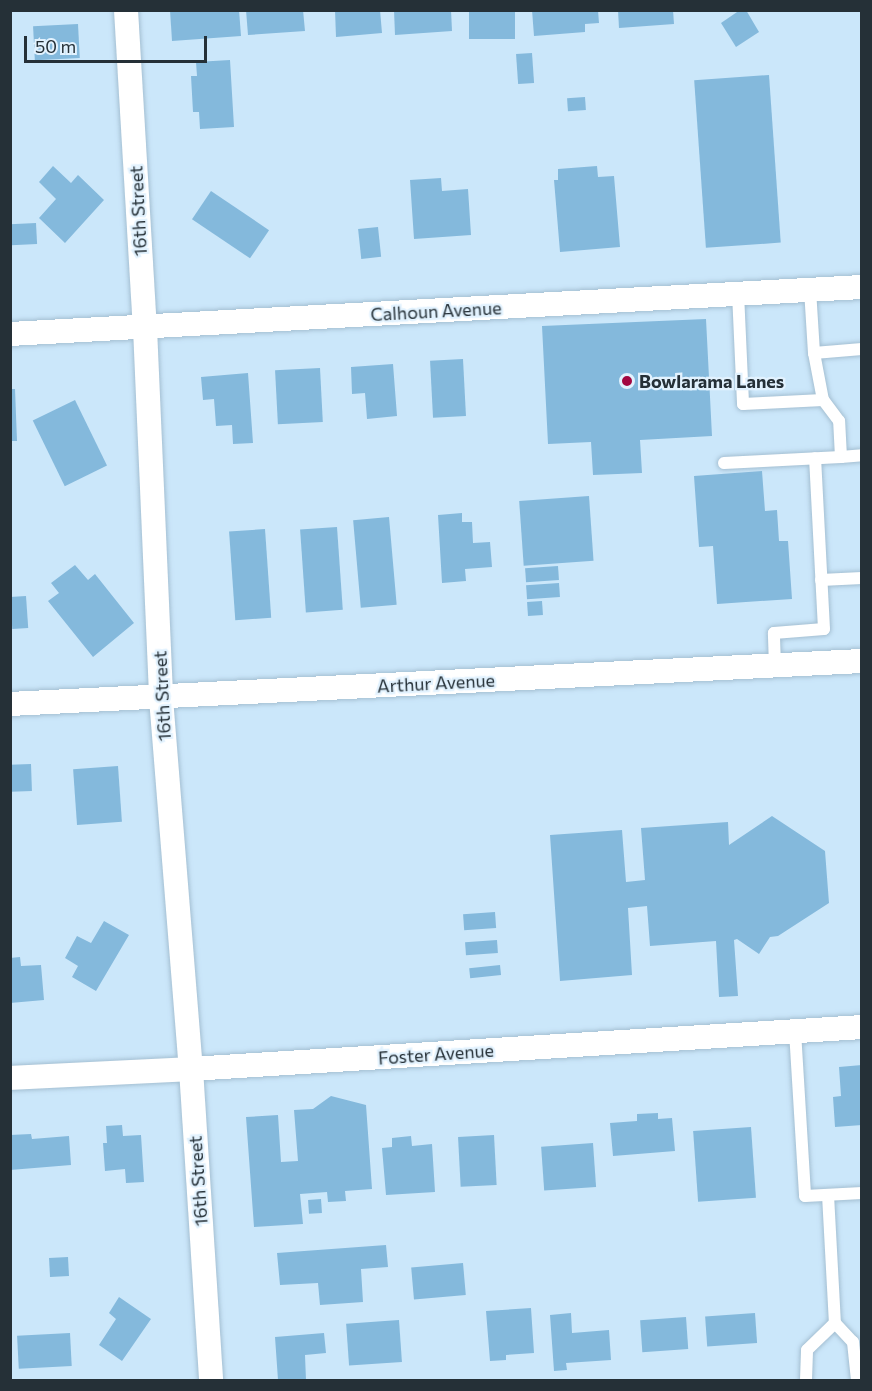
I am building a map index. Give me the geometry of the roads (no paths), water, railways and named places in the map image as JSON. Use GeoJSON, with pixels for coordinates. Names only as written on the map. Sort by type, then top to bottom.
{"type":"FeatureCollection","features":[{"type":"Feature","properties":{"kind":"street","name":"16th Street"},"geometry":{"type":"LineString","coordinates":[[126,10],[145,328],[162,698],[191,1069],[211,1380]]}},
{"type":"Feature","properties":{"kind":"street","name":"Calhoun Avenue"},"geometry":{"type":"LineString","coordinates":[[10,334],[861,287]]}},
{"type":"Feature","properties":{"kind":"street","name":"Arthur Avenue"},"geometry":{"type":"LineString","coordinates":[[10,704],[861,661]]}},
{"type":"Feature","properties":{"kind":"street","name":"Foster Avenue"},"geometry":{"type":"LineString","coordinates":[[10,1078],[191,1069],[861,1027]]}},
{"type":"Feature","properties":{"kind":"lane"},"geometry":{"type":"LineString","coordinates":[[810,289],[814,352],[823,400],[839,421],[841,457]]}},
{"type":"Feature","properties":{"kind":"lane"},"geometry":{"type":"LineString","coordinates":[[738,293],[743,404],[823,400]]}},
{"type":"Feature","properties":{"kind":"lane"},"geometry":{"type":"LineString","coordinates":[[814,352],[861,349]]}},
{"type":"Feature","properties":{"kind":"lane"},"geometry":{"type":"LineString","coordinates":[[724,463],[861,455]]}},
{"type":"Feature","properties":{"kind":"lane"},"geometry":{"type":"LineString","coordinates":[[776,666],[774,633],[824,630],[815,458]]}},
{"type":"Feature","properties":{"kind":"lane"},"geometry":{"type":"LineString","coordinates":[[821,580],[861,578]]}},
{"type":"Feature","properties":{"kind":"lane"},"geometry":{"type":"LineString","coordinates":[[795,1031],[805,1196],[861,1193]]}},
{"type":"Feature","properties":{"kind":"lane"},"geometry":{"type":"LineString","coordinates":[[828,1195],[835,1323],[853,1342],[857,1380]]}},
{"type":"Feature","properties":{"kind":"lane"},"geometry":{"type":"LineString","coordinates":[[806,1380],[807,1350],[835,1323]]}},
{"type":"Feature","properties":{"kind":"place","name":"Bowlarama Lanes"},"geometry":{"type":"Point","coordinates":[627,381]}}]}
